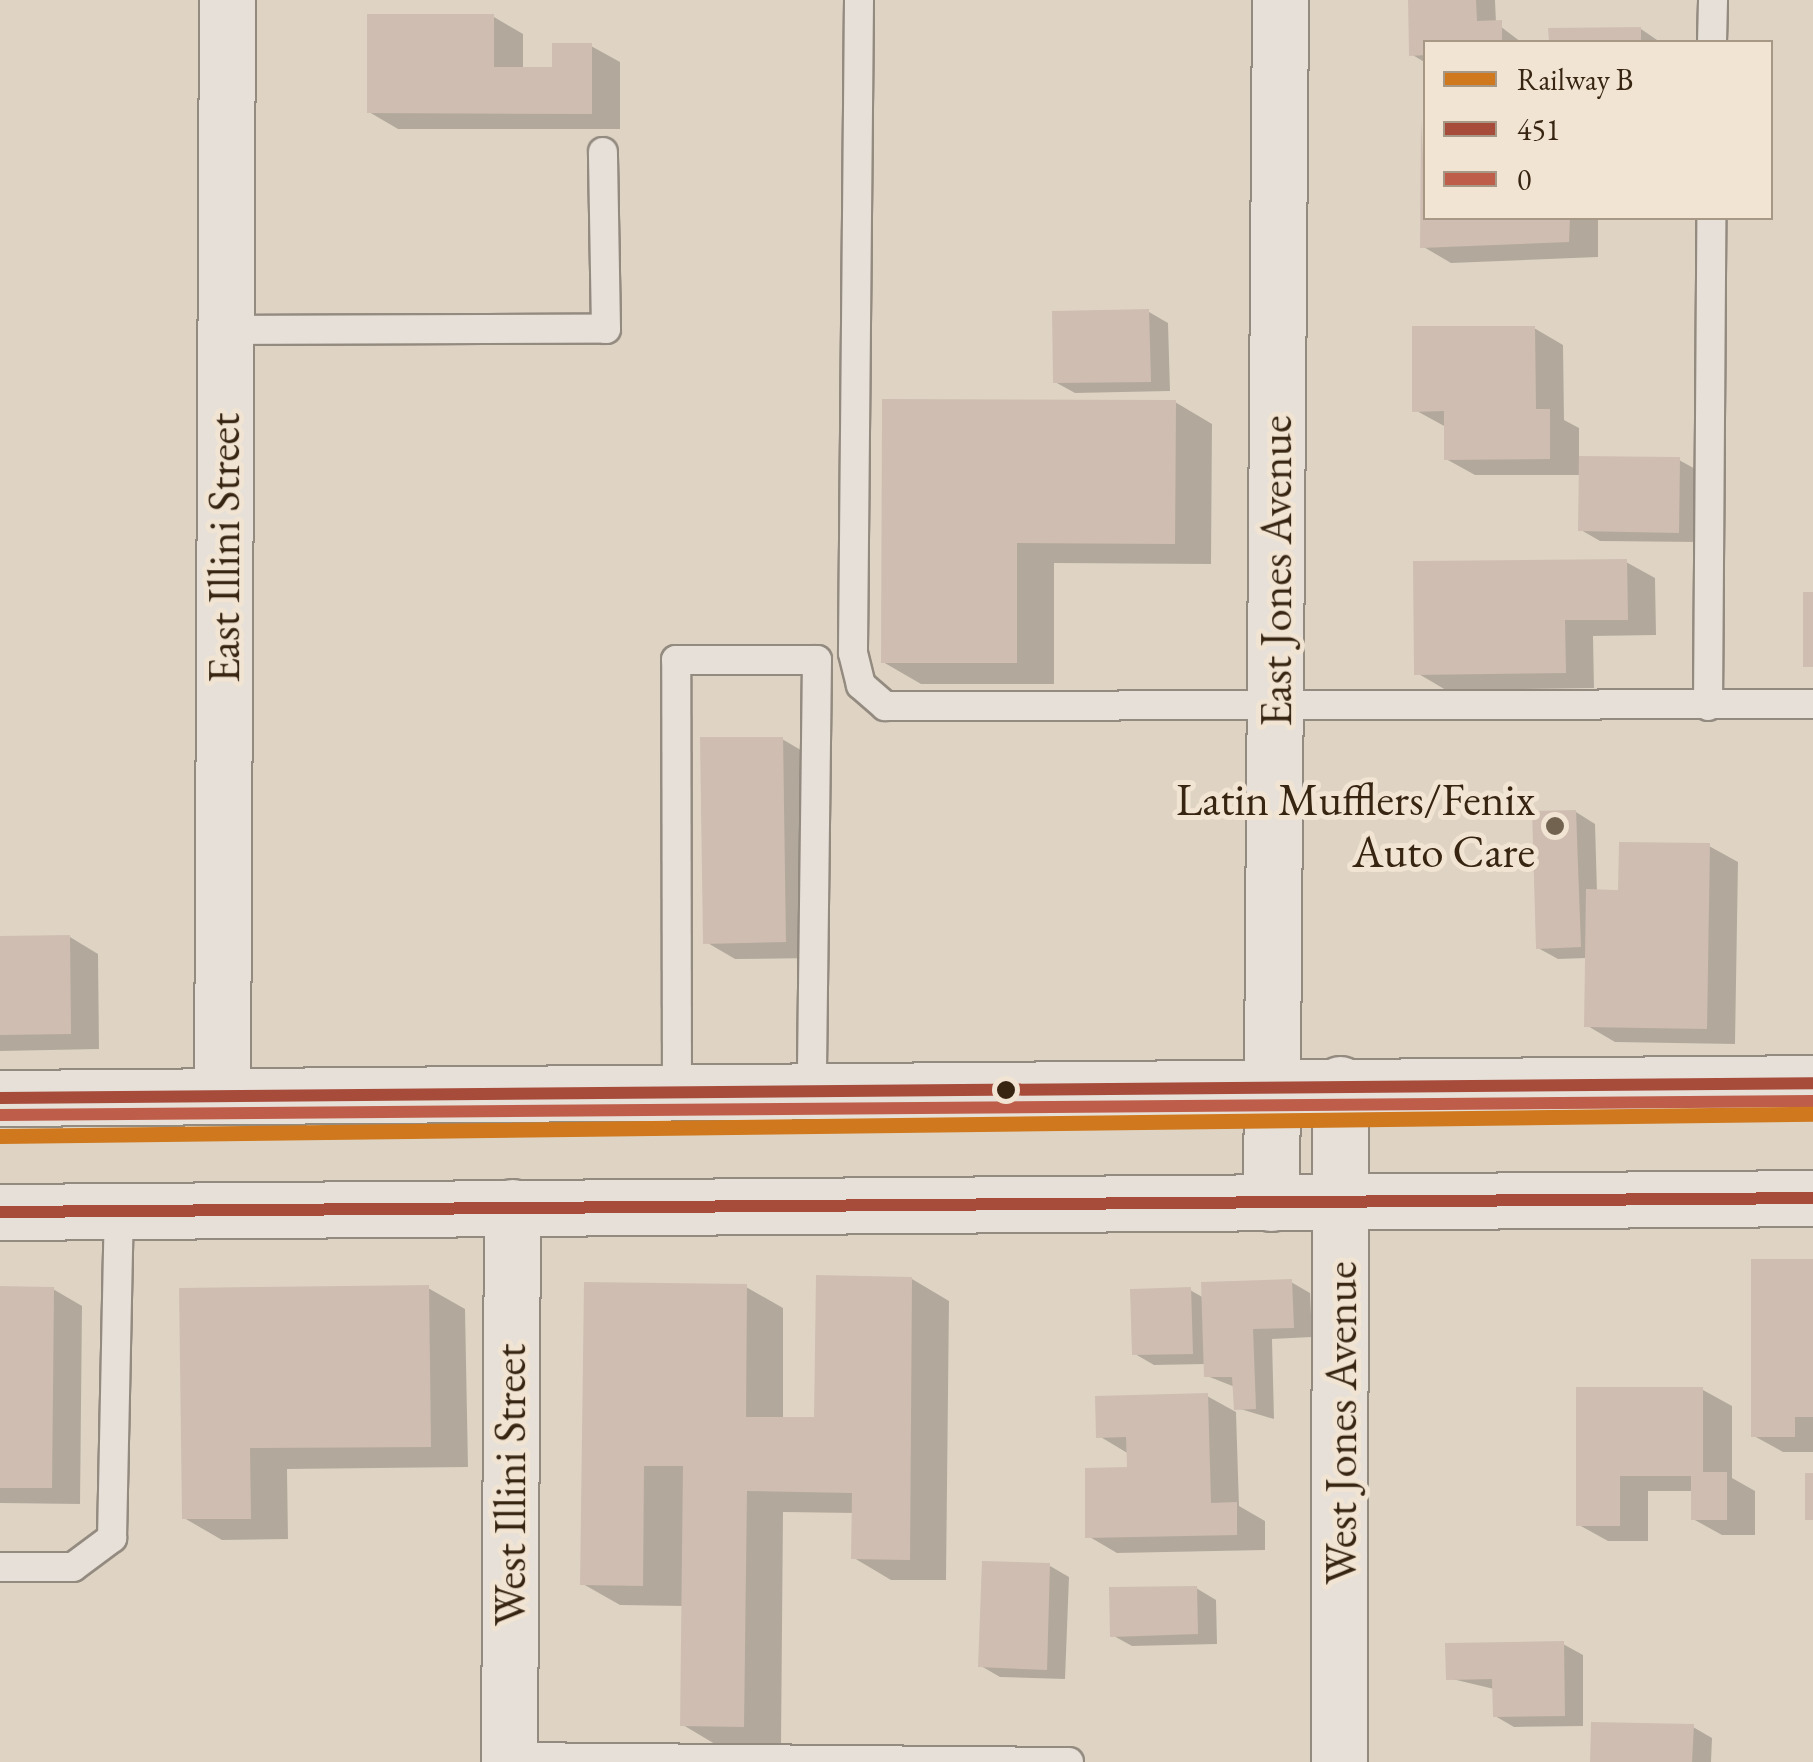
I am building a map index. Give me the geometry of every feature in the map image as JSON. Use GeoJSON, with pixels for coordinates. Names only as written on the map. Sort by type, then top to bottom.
{"type":"FeatureCollection","features":[{"type":"Feature","properties":{"kind":"main road","name":"East Illini Street"},"geometry":{"type":"LineString","coordinates":[[222,1096],[226,0]]}},
{"type":"Feature","properties":{"kind":"main road","name":"East Jones Avenue"},"geometry":{"type":"LineString","coordinates":[[1271,1203],[1280,0]]}},
{"type":"Feature","properties":{"kind":"main road"},"geometry":{"type":"LineString","coordinates":[[0,1098],[1271,1084],[1813,1083]]}},
{"type":"Feature","properties":{"kind":"main road","name":"West Jones Avenue"},"geometry":{"type":"LineString","coordinates":[[1338,1762],[1343,1203],[1340,1084]]}},
{"type":"Feature","properties":{"kind":"main road"},"geometry":{"type":"LineString","coordinates":[[0,1212],[1813,1198]]}},
{"type":"Feature","properties":{"kind":"main road","name":"West Illini Street"},"geometry":{"type":"LineString","coordinates":[[509,1759],[512,1208]]}},
{"type":"Feature","properties":{"kind":"lane"},"geometry":{"type":"LineString","coordinates":[[859,0],[853,653],[861,685],[886,706],[932,712],[1813,704]]}},
{"type":"Feature","properties":{"kind":"lane"},"geometry":{"type":"LineString","coordinates":[[1712,40],[1713,0]]}},
{"type":"Feature","properties":{"kind":"lane"},"geometry":{"type":"LineString","coordinates":[[225,330],[606,329],[602,152]]}},
{"type":"Feature","properties":{"kind":"lane"},"geometry":{"type":"LineString","coordinates":[[1708,706],[1711,220]]}},
{"type":"Feature","properties":{"kind":"lane"},"geometry":{"type":"LineString","coordinates":[[677,1091],[676,660],[817,660],[812,1090]]}},
{"type":"Feature","properties":{"kind":"lane"},"geometry":{"type":"LineString","coordinates":[[0,1567],[73,1567],[112,1538],[119,1211]]}},
{"type":"Feature","properties":{"kind":"lane"},"geometry":{"type":"LineString","coordinates":[[509,1759],[1069,1762]]}},
{"type":"Feature","properties":{"kind":"building"},"geometry":{"type":"Polygon","coordinates":[[[1408,0],[1476,0],[1477,21],[1502,20],[1502,40],[1423,40],[1423,55],[1409,56],[1408,0]]]}},
{"type":"Feature","properties":{"kind":"building"},"geometry":{"type":"Polygon","coordinates":[[[367,14],[494,14],[494,67],[552,67],[552,43],[592,43],[592,114],[367,113],[367,14]]]}},
{"type":"Feature","properties":{"kind":"building"},"geometry":{"type":"Polygon","coordinates":[[[1641,27],[1641,40],[1549,40],[1548,28],[1641,27]]]}},
{"type":"Feature","properties":{"kind":"building"},"geometry":{"type":"Polygon","coordinates":[[[1421,118],[1423,220],[1570,220],[1569,242],[1420,248],[1421,118]]]}},
{"type":"Feature","properties":{"kind":"building"},"geometry":{"type":"Polygon","coordinates":[[[1149,309],[1151,382],[1053,383],[1052,311],[1149,309]]]}},
{"type":"Feature","properties":{"kind":"building"},"geometry":{"type":"Polygon","coordinates":[[[1412,326],[1535,326],[1536,409],[1550,409],[1550,459],[1444,460],[1444,411],[1412,412],[1412,326]]]}},
{"type":"Feature","properties":{"kind":"building"},"geometry":{"type":"Polygon","coordinates":[[[882,399],[1176,400],[1175,544],[1017,543],[1017,663],[881,663],[882,399]]]}},
{"type":"Feature","properties":{"kind":"building"},"geometry":{"type":"Polygon","coordinates":[[[1579,456],[1680,457],[1679,533],[1578,531],[1579,456]]]}},
{"type":"Feature","properties":{"kind":"building"},"geometry":{"type":"Polygon","coordinates":[[[1627,559],[1628,620],[1565,620],[1566,673],[1414,675],[1413,561],[1627,559]]]}},
{"type":"Feature","properties":{"kind":"building"},"geometry":{"type":"Polygon","coordinates":[[[1803,592],[1813,592],[1813,667],[1803,667],[1803,592]]]}},
{"type":"Feature","properties":{"kind":"building"},"geometry":{"type":"Polygon","coordinates":[[[700,737],[783,737],[786,942],[703,944],[700,737]]]}},
{"type":"Feature","properties":{"kind":"building"},"geometry":{"type":"Polygon","coordinates":[[[1576,810],[1581,947],[1536,949],[1532,811],[1576,810]]]}},
{"type":"Feature","properties":{"kind":"building"},"geometry":{"type":"Polygon","coordinates":[[[1619,842],[1710,843],[1707,1029],[1584,1027],[1586,889],[1618,890],[1619,842]]]}},
{"type":"Feature","properties":{"kind":"building"},"geometry":{"type":"Polygon","coordinates":[[[70,935],[71,1034],[0,1035],[0,936],[70,935]]]}},
{"type":"Feature","properties":{"kind":"building"},"geometry":{"type":"Polygon","coordinates":[[[1751,1259],[1813,1259],[1813,1417],[1795,1417],[1795,1437],[1751,1437],[1751,1259]]]}},
{"type":"Feature","properties":{"kind":"building"},"geometry":{"type":"Polygon","coordinates":[[[816,1275],[912,1277],[910,1560],[851,1559],[852,1493],[747,1491],[744,1727],[680,1726],[683,1466],[644,1466],[643,1586],[580,1585],[584,1282],[747,1284],[746,1417],[814,1417],[816,1275]]]}},
{"type":"Feature","properties":{"kind":"building"},"geometry":{"type":"Polygon","coordinates":[[[1292,1279],[1294,1328],[1253,1329],[1256,1409],[1234,1410],[1232,1377],[1204,1377],[1201,1282],[1292,1279]]]}},
{"type":"Feature","properties":{"kind":"building"},"geometry":{"type":"Polygon","coordinates":[[[429,1285],[431,1447],[250,1448],[251,1519],[182,1519],[179,1288],[429,1285]]]}},
{"type":"Feature","properties":{"kind":"building"},"geometry":{"type":"Polygon","coordinates":[[[0,1286],[54,1287],[52,1488],[0,1488],[0,1286]]]}},
{"type":"Feature","properties":{"kind":"building"},"geometry":{"type":"Polygon","coordinates":[[[1191,1287],[1193,1354],[1132,1355],[1130,1289],[1191,1287]]]}},
{"type":"Feature","properties":{"kind":"building"},"geometry":{"type":"Polygon","coordinates":[[[1576,1387],[1703,1387],[1703,1472],[1727,1472],[1727,1520],[1691,1520],[1691,1476],[1620,1476],[1620,1526],[1576,1526],[1576,1387]]]}},
{"type":"Feature","properties":{"kind":"building"},"geometry":{"type":"Polygon","coordinates":[[[1208,1393],[1211,1503],[1237,1502],[1237,1535],[1085,1538],[1085,1468],[1127,1467],[1126,1437],[1096,1438],[1095,1396],[1208,1393]]]}},
{"type":"Feature","properties":{"kind":"building"},"geometry":{"type":"Polygon","coordinates":[[[1805,1473],[1813,1473],[1813,1520],[1805,1520],[1805,1473]]]}},
{"type":"Feature","properties":{"kind":"building"},"geometry":{"type":"Polygon","coordinates":[[[982,1561],[1050,1563],[1047,1670],[978,1667],[982,1561]]]}},
{"type":"Feature","properties":{"kind":"building"},"geometry":{"type":"Polygon","coordinates":[[[1197,1586],[1198,1634],[1110,1637],[1109,1587],[1197,1586]]]}},
{"type":"Feature","properties":{"kind":"building"},"geometry":{"type":"Polygon","coordinates":[[[1564,1641],[1565,1716],[1493,1717],[1492,1679],[1446,1680],[1445,1643],[1564,1641]]]}},
{"type":"Feature","properties":{"kind":"building"},"geometry":{"type":"Polygon","coordinates":[[[1591,1722],[1694,1724],[1692,1762],[1590,1762],[1591,1722]]]}},
{"type":"Feature","properties":{"kind":"rail line","name":"B"},"geometry":{"type":"LineString","coordinates":[[0,1136],[1813,1114]]}},
{"type":"Feature","properties":{"kind":"transit line","name":"451"},"geometry":{"type":"LineString","coordinates":[[0,1098],[1813,1083]]}},
{"type":"Feature","properties":{"kind":"transit line","name":"0"},"geometry":{"type":"LineString","coordinates":[[0,1115],[1813,1101]]}},
{"type":"Feature","properties":{"kind":"transit line","name":"451"},"geometry":{"type":"LineString","coordinates":[[0,1212],[1813,1198]]}},
{"type":"Feature","properties":{"kind":"place","name":"Latin Mufflers/Fenix Auto Care"},"geometry":{"type":"Point","coordinates":[1555,826]}}]}
